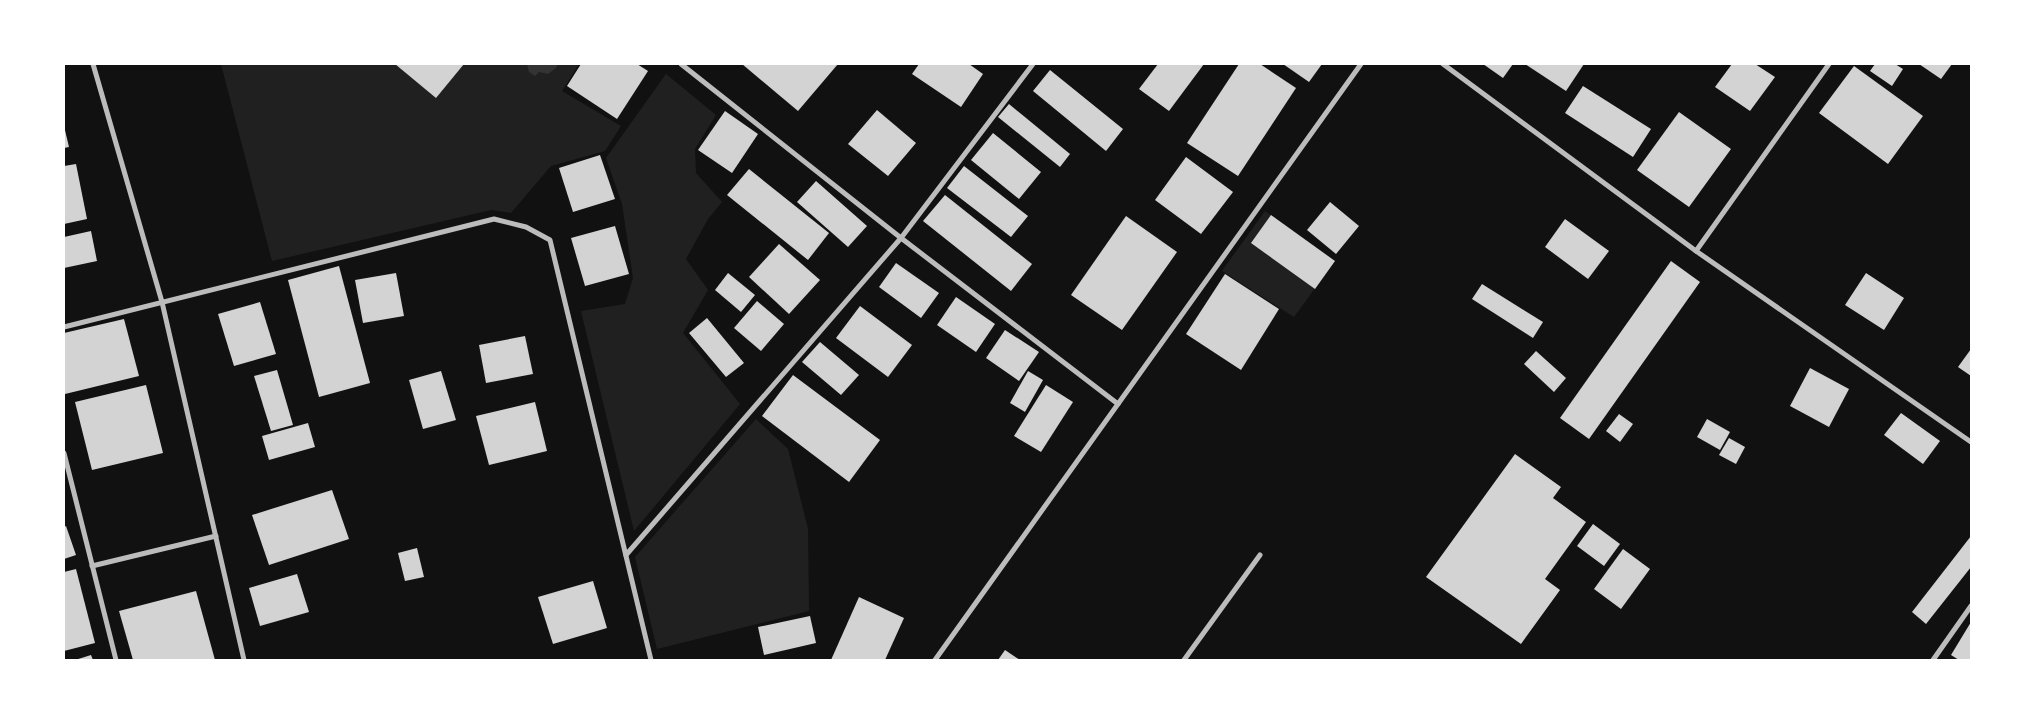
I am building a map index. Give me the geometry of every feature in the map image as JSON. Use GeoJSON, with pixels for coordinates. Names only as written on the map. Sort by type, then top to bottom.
{"type":"FeatureCollection","features":[{"type":"Feature","properties":{"kind":"street"},"geometry":{"type":"LineString","coordinates":[[94,64],[162,302],[244,660]]}},
{"type":"Feature","properties":{"kind":"street"},"geometry":{"type":"LineString","coordinates":[[681,64],[901,238],[1118,404]]}},
{"type":"Feature","properties":{"kind":"street"},"geometry":{"type":"LineString","coordinates":[[626,555],[901,238],[1033,64]]}},
{"type":"Feature","properties":{"kind":"street"},"geometry":{"type":"LineString","coordinates":[[935,660],[1361,64]]}},
{"type":"Feature","properties":{"kind":"street"},"geometry":{"type":"LineString","coordinates":[[1444,64],[1696,251],[1971,442]]}},
{"type":"Feature","properties":{"kind":"street"},"geometry":{"type":"LineString","coordinates":[[1696,251],[1829,64]]}},
{"type":"Feature","properties":{"kind":"street"},"geometry":{"type":"LineString","coordinates":[[64,327],[494,219],[526,227],[550,240],[651,660]]}},
{"type":"Feature","properties":{"kind":"street"},"geometry":{"type":"LineString","coordinates":[[64,453],[116,660]]}},
{"type":"Feature","properties":{"kind":"street"},"geometry":{"type":"LineString","coordinates":[[92,566],[216,536]]}},
{"type":"Feature","properties":{"kind":"street"},"geometry":{"type":"LineString","coordinates":[[1184,660],[1260,555]]}},
{"type":"Feature","properties":{"kind":"street"},"geometry":{"type":"LineString","coordinates":[[1934,660],[1971,606]]}},
{"type":"Feature","properties":{"kind":"shaded area"},"geometry":{"type":"Polygon","coordinates":[[[221,64],[579,64],[562,91],[621,126],[605,151],[551,166],[511,213],[491,210],[272,261],[221,64]]]}},
{"type":"Feature","properties":{"kind":"shaded area"},"geometry":{"type":"Polygon","coordinates":[[[527,64],[558,64],[548,74],[539,72],[535,76],[529,72],[527,64]]]}},
{"type":"Feature","properties":{"kind":"shaded area"},"geometry":{"type":"Polygon","coordinates":[[[666,74],[716,115],[695,149],[696,173],[722,202],[708,219],[686,259],[708,290],[683,333],[740,404],[634,531],[581,311],[625,304],[633,278],[622,204],[606,158],[666,74]]]}},
{"type":"Feature","properties":{"kind":"shaded area"},"geometry":{"type":"Polygon","coordinates":[[[1265,211],[1335,261],[1294,317],[1222,271],[1265,211]]]}},
{"type":"Feature","properties":{"kind":"shaded area"},"geometry":{"type":"Polygon","coordinates":[[[756,419],[788,449],[808,529],[809,611],[657,649],[635,557],[756,419]]]}},
{"type":"Feature","properties":{"kind":"building"},"geometry":{"type":"Polygon","coordinates":[[[395,64],[464,64],[436,98],[395,64]]]}},
{"type":"Feature","properties":{"kind":"building"},"geometry":{"type":"Polygon","coordinates":[[[581,64],[637,64],[648,71],[617,119],[567,86],[581,64]]]}},
{"type":"Feature","properties":{"kind":"building"},"geometry":{"type":"Polygon","coordinates":[[[742,64],[838,64],[798,111],[742,64]]]}},
{"type":"Feature","properties":{"kind":"building"},"geometry":{"type":"Polygon","coordinates":[[[919,64],[969,64],[983,74],[961,107],[912,74],[919,64]]]}},
{"type":"Feature","properties":{"kind":"building"},"geometry":{"type":"Polygon","coordinates":[[[1158,64],[1204,64],[1169,111],[1139,89],[1158,64]]]}},
{"type":"Feature","properties":{"kind":"building"},"geometry":{"type":"Polygon","coordinates":[[[1239,64],[1260,64],[1296,88],[1238,176],[1187,143],[1239,64]]]}},
{"type":"Feature","properties":{"kind":"building"},"geometry":{"type":"Polygon","coordinates":[[[1283,64],[1322,64],[1309,82],[1283,64]]]}},
{"type":"Feature","properties":{"kind":"building"},"geometry":{"type":"Polygon","coordinates":[[[1483,64],[1513,64],[1503,78],[1483,64]]]}},
{"type":"Feature","properties":{"kind":"building"},"geometry":{"type":"Polygon","coordinates":[[[1525,64],[1584,64],[1566,91],[1525,64]]]}},
{"type":"Feature","properties":{"kind":"building"},"geometry":{"type":"Polygon","coordinates":[[[1732,64],[1755,64],[1775,77],[1750,111],[1715,87],[1732,64]]]}},
{"type":"Feature","properties":{"kind":"building"},"geometry":{"type":"Polygon","coordinates":[[[1875,64],[1895,64],[1903,69],[1892,86],[1870,71],[1875,64]]]}},
{"type":"Feature","properties":{"kind":"building"},"geometry":{"type":"Polygon","coordinates":[[[1919,64],[1952,64],[1941,79],[1919,64]]]}},
{"type":"Feature","properties":{"kind":"building"},"geometry":{"type":"Polygon","coordinates":[[[1854,66],[1923,116],[1888,164],[1819,113],[1854,66]]]}},
{"type":"Feature","properties":{"kind":"building"},"geometry":{"type":"Polygon","coordinates":[[[1050,70],[1123,129],[1106,151],[1033,91],[1050,70]]]}},
{"type":"Feature","properties":{"kind":"building"},"geometry":{"type":"Polygon","coordinates":[[[1583,86],[1651,129],[1633,157],[1565,113],[1583,86]]]}},
{"type":"Feature","properties":{"kind":"building"},"geometry":{"type":"Polygon","coordinates":[[[1009,104],[1070,154],[1060,167],[998,117],[1009,104]]]}},
{"type":"Feature","properties":{"kind":"building"},"geometry":{"type":"Polygon","coordinates":[[[877,110],[916,143],[888,176],[848,144],[877,110]]]}},
{"type":"Feature","properties":{"kind":"building"},"geometry":{"type":"Polygon","coordinates":[[[725,111],[758,134],[732,173],[698,150],[725,111]]]}},
{"type":"Feature","properties":{"kind":"building"},"geometry":{"type":"Polygon","coordinates":[[[1679,112],[1731,149],[1689,207],[1637,170],[1679,112]]]}},
{"type":"Feature","properties":{"kind":"building"},"geometry":{"type":"Polygon","coordinates":[[[64,126],[69,147],[64,148],[64,126]]]}},
{"type":"Feature","properties":{"kind":"building"},"geometry":{"type":"Polygon","coordinates":[[[993,133],[1041,172],[1019,199],[971,160],[993,133]]]}},
{"type":"Feature","properties":{"kind":"building"},"geometry":{"type":"Polygon","coordinates":[[[600,155],[615,199],[573,212],[559,168],[600,155]]]}},
{"type":"Feature","properties":{"kind":"building"},"geometry":{"type":"Polygon","coordinates":[[[1186,157],[1233,192],[1201,234],[1155,200],[1186,157]]]}},
{"type":"Feature","properties":{"kind":"building"},"geometry":{"type":"Polygon","coordinates":[[[76,164],[87,219],[64,224],[64,166],[76,164]]]}},
{"type":"Feature","properties":{"kind":"building"},"geometry":{"type":"Polygon","coordinates":[[[964,166],[1028,216],[1011,237],[947,188],[964,166]]]}},
{"type":"Feature","properties":{"kind":"building"},"geometry":{"type":"Polygon","coordinates":[[[749,169],[829,233],[808,260],[727,195],[749,169]]]}},
{"type":"Feature","properties":{"kind":"building"},"geometry":{"type":"Polygon","coordinates":[[[816,181],[867,226],[848,247],[797,202],[816,181]]]}},
{"type":"Feature","properties":{"kind":"building"},"geometry":{"type":"Polygon","coordinates":[[[945,195],[1032,264],[1011,291],[923,221],[945,195]]]}},
{"type":"Feature","properties":{"kind":"building"},"geometry":{"type":"Polygon","coordinates":[[[1330,202],[1359,226],[1336,254],[1307,230],[1330,202]]]}},
{"type":"Feature","properties":{"kind":"building"},"geometry":{"type":"Polygon","coordinates":[[[1271,215],[1335,261],[1315,289],[1251,243],[1271,215]]]}},
{"type":"Feature","properties":{"kind":"building"},"geometry":{"type":"Polygon","coordinates":[[[1126,216],[1177,252],[1122,330],[1071,295],[1126,216]]]}},
{"type":"Feature","properties":{"kind":"building"},"geometry":{"type":"Polygon","coordinates":[[[1565,219],[1609,251],[1588,279],[1545,247],[1565,219]]]}},
{"type":"Feature","properties":{"kind":"building"},"geometry":{"type":"Polygon","coordinates":[[[615,226],[629,274],[585,286],[571,238],[615,226]]]}},
{"type":"Feature","properties":{"kind":"building"},"geometry":{"type":"Polygon","coordinates":[[[91,231],[97,261],[64,268],[64,237],[91,231]]]}},
{"type":"Feature","properties":{"kind":"building"},"geometry":{"type":"Polygon","coordinates":[[[779,244],[820,280],[789,314],[749,277],[779,244]]]}},
{"type":"Feature","properties":{"kind":"building"},"geometry":{"type":"Polygon","coordinates":[[[1671,261],[1700,282],[1589,439],[1560,418],[1671,261]]]}},
{"type":"Feature","properties":{"kind":"building"},"geometry":{"type":"Polygon","coordinates":[[[896,263],[939,293],[921,318],[879,287],[896,263]]]}},
{"type":"Feature","properties":{"kind":"building"},"geometry":{"type":"Polygon","coordinates":[[[339,266],[370,383],[319,397],[288,280],[339,266]]]}},
{"type":"Feature","properties":{"kind":"building"},"geometry":{"type":"Polygon","coordinates":[[[396,273],[404,316],[363,323],[355,280],[396,273]]]}},
{"type":"Feature","properties":{"kind":"building"},"geometry":{"type":"Polygon","coordinates":[[[728,273],[755,295],[741,312],[715,290],[728,273]]]}},
{"type":"Feature","properties":{"kind":"building"},"geometry":{"type":"Polygon","coordinates":[[[1866,273],[1904,298],[1884,330],[1845,305],[1866,273]]]}},
{"type":"Feature","properties":{"kind":"building"},"geometry":{"type":"Polygon","coordinates":[[[1225,274],[1279,309],[1241,370],[1186,334],[1225,274]]]}},
{"type":"Feature","properties":{"kind":"building"},"geometry":{"type":"Polygon","coordinates":[[[1482,284],[1543,322],[1533,338],[1472,299],[1482,284]]]}},
{"type":"Feature","properties":{"kind":"building"},"geometry":{"type":"Polygon","coordinates":[[[956,297],[995,324],[976,352],[937,325],[956,297]]]}},
{"type":"Feature","properties":{"kind":"building"},"geometry":{"type":"Polygon","coordinates":[[[757,301],[784,324],[761,351],[734,328],[757,301]]]}},
{"type":"Feature","properties":{"kind":"building"},"geometry":{"type":"Polygon","coordinates":[[[260,302],[276,354],[234,366],[218,314],[260,302]]]}},
{"type":"Feature","properties":{"kind":"building"},"geometry":{"type":"Polygon","coordinates":[[[860,306],[912,345],[888,377],[836,338],[860,306]]]}},
{"type":"Feature","properties":{"kind":"building"},"geometry":{"type":"Polygon","coordinates":[[[707,318],[744,363],[726,377],[689,333],[707,318]]]}},
{"type":"Feature","properties":{"kind":"building"},"geometry":{"type":"Polygon","coordinates":[[[124,319],[139,376],[65,394],[64,333],[124,319]]]}},
{"type":"Feature","properties":{"kind":"building"},"geometry":{"type":"Polygon","coordinates":[[[1005,330],[1039,352],[1019,381],[986,358],[1005,330]]]}},
{"type":"Feature","properties":{"kind":"building"},"geometry":{"type":"Polygon","coordinates":[[[525,336],[533,374],[486,383],[479,345],[525,336]]]}},
{"type":"Feature","properties":{"kind":"building"},"geometry":{"type":"Polygon","coordinates":[[[820,342],[859,375],[841,395],[802,362],[820,342]]]}},
{"type":"Feature","properties":{"kind":"building"},"geometry":{"type":"Polygon","coordinates":[[[1971,349],[1971,376],[1958,367],[1971,349]]]}},
{"type":"Feature","properties":{"kind":"building"},"geometry":{"type":"Polygon","coordinates":[[[1536,351],[1566,378],[1554,392],[1524,364],[1536,351]]]}},
{"type":"Feature","properties":{"kind":"building"},"geometry":{"type":"Polygon","coordinates":[[[1810,368],[1849,389],[1829,427],[1790,406],[1810,368]]]}},
{"type":"Feature","properties":{"kind":"building"},"geometry":{"type":"Polygon","coordinates":[[[277,370],[293,425],[271,431],[254,376],[277,370]]]}},
{"type":"Feature","properties":{"kind":"building"},"geometry":{"type":"Polygon","coordinates":[[[441,371],[456,420],[423,429],[409,380],[441,371]]]}},
{"type":"Feature","properties":{"kind":"building"},"geometry":{"type":"Polygon","coordinates":[[[1028,371],[1043,380],[1025,412],[1010,403],[1028,371]]]}},
{"type":"Feature","properties":{"kind":"building"},"geometry":{"type":"Polygon","coordinates":[[[793,375],[880,440],[849,482],[762,416],[793,375]]]}},
{"type":"Feature","properties":{"kind":"building"},"geometry":{"type":"Polygon","coordinates":[[[146,385],[163,453],[92,470],[75,402],[146,385]]]}},
{"type":"Feature","properties":{"kind":"building"},"geometry":{"type":"Polygon","coordinates":[[[1046,385],[1073,402],[1041,452],[1014,436],[1046,385]]]}},
{"type":"Feature","properties":{"kind":"building"},"geometry":{"type":"Polygon","coordinates":[[[535,402],[547,451],[489,465],[476,416],[535,402]]]}},
{"type":"Feature","properties":{"kind":"building"},"geometry":{"type":"Polygon","coordinates":[[[1901,413],[1940,441],[1923,464],[1884,435],[1901,413]]]}},
{"type":"Feature","properties":{"kind":"building"},"geometry":{"type":"Polygon","coordinates":[[[1619,414],[1633,424],[1620,442],[1606,431],[1619,414]]]}},
{"type":"Feature","properties":{"kind":"building"},"geometry":{"type":"Polygon","coordinates":[[[1707,419],[1730,432],[1720,450],[1697,437],[1707,419]]]}},
{"type":"Feature","properties":{"kind":"building"},"geometry":{"type":"Polygon","coordinates":[[[308,423],[315,447],[269,460],[262,436],[308,423]]]}},
{"type":"Feature","properties":{"kind":"building"},"geometry":{"type":"Polygon","coordinates":[[[1729,438],[1745,447],[1736,464],[1719,455],[1729,438]]]}},
{"type":"Feature","properties":{"kind":"building"},"geometry":{"type":"Polygon","coordinates":[[[1515,454],[1561,487],[1553,498],[1586,522],[1545,579],[1560,590],[1521,644],[1426,577],[1515,454]]]}},
{"type":"Feature","properties":{"kind":"building"},"geometry":{"type":"Polygon","coordinates":[[[332,490],[349,539],[269,565],[252,515],[332,490]]]}},
{"type":"Feature","properties":{"kind":"building"},"geometry":{"type":"Polygon","coordinates":[[[1593,524],[1620,544],[1604,566],[1577,546],[1593,524]]]}},
{"type":"Feature","properties":{"kind":"building"},"geometry":{"type":"Polygon","coordinates":[[[66,526],[76,555],[64,559],[64,527],[66,526]]]}},
{"type":"Feature","properties":{"kind":"building"},"geometry":{"type":"Polygon","coordinates":[[[1971,536],[1971,567],[1926,624],[1912,612],[1971,536]]]}},
{"type":"Feature","properties":{"kind":"building"},"geometry":{"type":"Polygon","coordinates":[[[417,548],[424,577],[405,581],[398,553],[417,548]]]}},
{"type":"Feature","properties":{"kind":"building"},"geometry":{"type":"Polygon","coordinates":[[[1623,549],[1650,569],[1621,609],[1594,589],[1623,549]]]}},
{"type":"Feature","properties":{"kind":"building"},"geometry":{"type":"Polygon","coordinates":[[[76,569],[95,643],[64,651],[64,572],[76,569]]]}},
{"type":"Feature","properties":{"kind":"building"},"geometry":{"type":"Polygon","coordinates":[[[297,574],[309,612],[260,626],[249,588],[297,574]]]}},
{"type":"Feature","properties":{"kind":"building"},"geometry":{"type":"Polygon","coordinates":[[[593,581],[607,628],[553,644],[538,597],[593,581]]]}},
{"type":"Feature","properties":{"kind":"building"},"geometry":{"type":"Polygon","coordinates":[[[196,591],[215,660],[133,660],[119,611],[196,591]]]}},
{"type":"Feature","properties":{"kind":"building"},"geometry":{"type":"Polygon","coordinates":[[[859,597],[904,618],[885,660],[831,660],[859,597]]]}},
{"type":"Feature","properties":{"kind":"building"},"geometry":{"type":"Polygon","coordinates":[[[810,616],[816,643],[764,655],[758,627],[810,616]]]}},
{"type":"Feature","properties":{"kind":"building"},"geometry":{"type":"Polygon","coordinates":[[[1971,622],[1971,660],[1959,660],[1951,655],[1971,622]]]}},
{"type":"Feature","properties":{"kind":"building"},"geometry":{"type":"Polygon","coordinates":[[[1005,650],[1020,660],[998,660],[1005,650]]]}},
{"type":"Feature","properties":{"kind":"building"},"geometry":{"type":"Polygon","coordinates":[[[91,655],[93,660],[75,660],[91,655]]]}}]}
